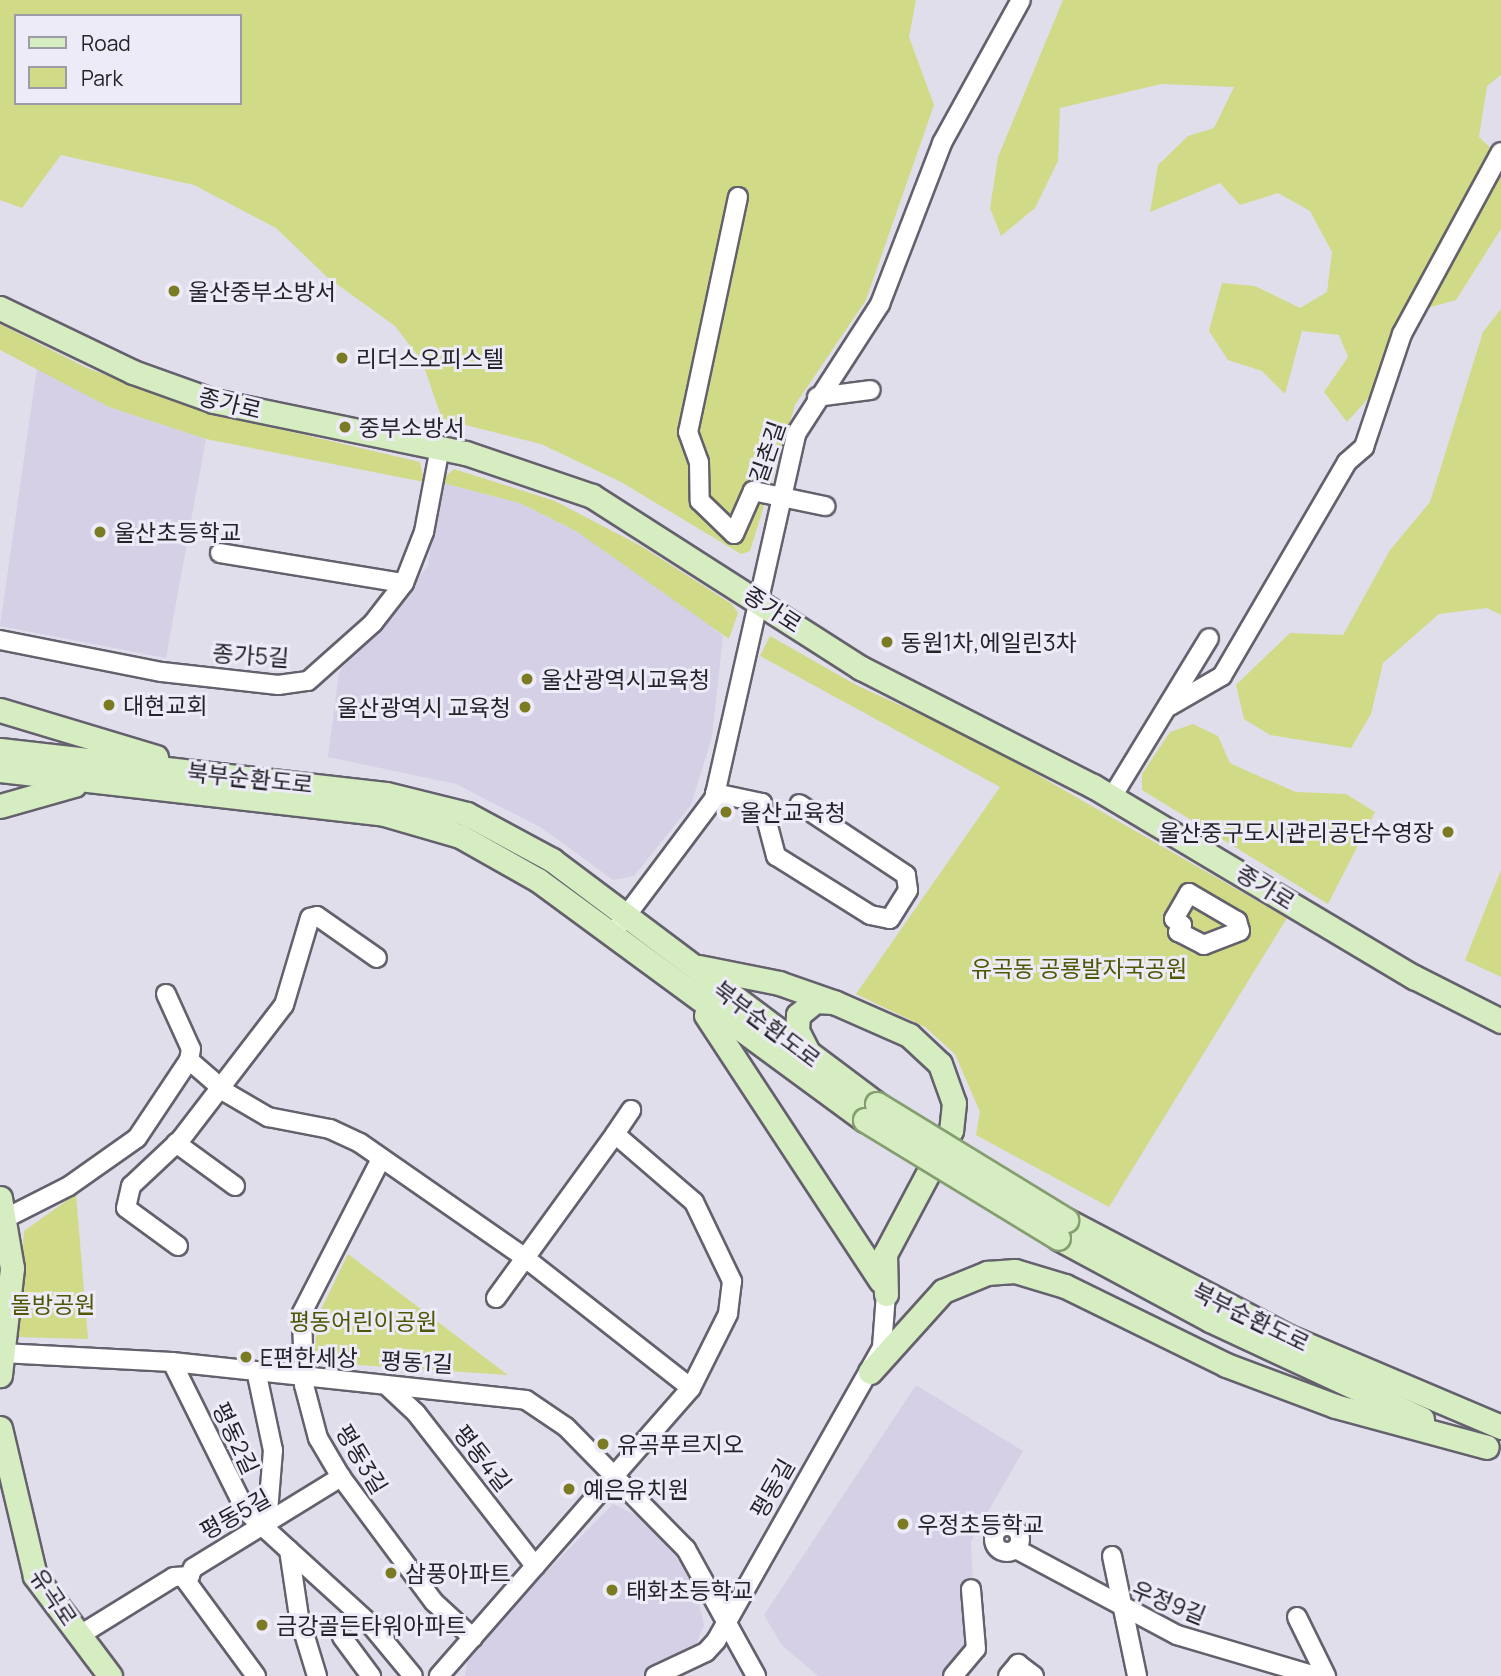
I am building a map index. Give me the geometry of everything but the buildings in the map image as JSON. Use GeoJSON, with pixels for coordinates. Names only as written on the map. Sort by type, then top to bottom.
{"type":"FeatureCollection","features":[{"type":"Feature","properties":{"kind":"main road","name":"종가로"},"geometry":{"type":"LineString","coordinates":[[0,309],[133,372],[214,401],[440,447],[592,496],[758,599],[861,668],[1112,797],[1414,977],[1501,1020]]}},
{"type":"Feature","properties":{"kind":"main road"},"geometry":{"type":"LineString","coordinates":[[0,710],[216,774]]}},
{"type":"Feature","properties":{"kind":"main road","name":"북부순환도로"},"geometry":{"type":"LineString","coordinates":[[0,750],[386,794],[467,814],[552,860],[814,1059],[871,1112]]}},
{"type":"Feature","properties":{"kind":"main road","name":"북부순환도로"},"geometry":{"type":"LineString","coordinates":[[0,771],[101,781],[421,823],[495,853],[612,934],[680,986],[871,1112],[1221,1326],[1494,1449]]}},
{"type":"Feature","properties":{"kind":"main road"},"geometry":{"type":"LineString","coordinates":[[0,806],[101,781]]}},
{"type":"Feature","properties":{"kind":"main road"},"geometry":{"type":"LineString","coordinates":[[679,957],[717,973],[779,983],[836,1003],[920,1043],[940,1063],[954,1103],[939,1162],[885,1254],[886,1294]]}},
{"type":"Feature","properties":{"kind":"main road"},"geometry":{"type":"LineString","coordinates":[[680,986],[730,1046],[863,1244],[886,1294]]}},
{"type":"Feature","properties":{"kind":"main road"},"geometry":{"type":"LineString","coordinates":[[814,1059],[799,1039],[798,1015],[815,1002],[836,1003]]}},
{"type":"Feature","properties":{"kind":"main road"},"geometry":{"type":"LineString","coordinates":[[1,1364],[12,1268],[4,1208]]}},
{"type":"Feature","properties":{"kind":"main road","name":"북부순환도로"},"geometry":{"type":"LineString","coordinates":[[1062,1229],[1287,1336],[1501,1427]]}},
{"type":"Feature","properties":{"kind":"main road"},"geometry":{"type":"LineString","coordinates":[[870,1372],[943,1291],[988,1273],[1015,1271],[1065,1286],[1226,1365],[1335,1406],[1494,1449]]}},
{"type":"Feature","properties":{"kind":"main road","name":"유곡로"},"geometry":{"type":"LineString","coordinates":[[0,1428],[35,1576],[110,1676]]}},
{"type":"Feature","properties":{"kind":"street","name":"길촌길"},"geometry":{"type":"LineString","coordinates":[[612,934],[705,818],[715,793],[758,599],[776,500],[796,434],[817,397],[880,304],[942,142],[1021,0]]}},
{"type":"Feature","properties":{"kind":"street"},"geometry":{"type":"LineString","coordinates":[[1170,706],[1222,676],[1347,462],[1364,447],[1402,334],[1501,152]]}},
{"type":"Feature","properties":{"kind":"street"},"geometry":{"type":"LineString","coordinates":[[738,197],[688,432],[699,463],[700,502],[729,531],[741,528],[753,491],[776,500],[825,506]]}},
{"type":"Feature","properties":{"kind":"street"},"geometry":{"type":"LineString","coordinates":[[817,397],[871,390]]}},
{"type":"Feature","properties":{"kind":"street","name":"종가5길"},"geometry":{"type":"LineString","coordinates":[[0,640],[162,672],[278,685],[308,681],[373,623],[404,583],[424,532],[440,447]]}},
{"type":"Feature","properties":{"kind":"street"},"geometry":{"type":"LineString","coordinates":[[220,553],[404,583]]}},
{"type":"Feature","properties":{"kind":"street"},"geometry":{"type":"LineString","coordinates":[[1112,797],[1170,706],[1209,638]]}},
{"type":"Feature","properties":{"kind":"street"},"geometry":{"type":"LineString","coordinates":[[715,793],[762,803],[771,820],[776,856],[870,915],[890,919],[908,890],[906,875],[799,804]]}},
{"type":"Feature","properties":{"kind":"street"},"geometry":{"type":"LineString","coordinates":[[178,1246],[126,1208],[131,1186],[176,1143],[284,1005],[310,918],[317,916],[377,958]]}},
{"type":"Feature","properties":{"kind":"street"},"geometry":{"type":"LineString","coordinates":[[4,1208],[69,1186],[137,1138],[189,1060],[191,1049],[166,994]]}},
{"type":"Feature","properties":{"kind":"street"},"geometry":{"type":"LineString","coordinates":[[189,1060],[221,1087],[268,1117],[341,1133],[381,1159],[524,1257],[691,1388]]}},
{"type":"Feature","properties":{"kind":"street"},"geometry":{"type":"LineString","coordinates":[[496,1298],[631,1110]]}},
{"type":"Feature","properties":{"kind":"street"},"geometry":{"type":"LineString","coordinates":[[439,1676],[614,1480],[691,1388],[728,1314],[729,1271],[694,1202],[615,1135]]}},
{"type":"Feature","properties":{"kind":"street"},"geometry":{"type":"LineString","coordinates":[[176,1143],[235,1186]]}},
{"type":"Feature","properties":{"kind":"street","name":"평동3길"},"geometry":{"type":"LineString","coordinates":[[381,1159],[302,1313],[304,1380],[318,1438],[341,1477],[434,1602],[473,1638]]}},
{"type":"Feature","properties":{"kind":"street","name":"평동길"},"geometry":{"type":"LineString","coordinates":[[655,1676],[706,1652],[727,1620],[870,1372],[888,1328],[886,1294]]}},
{"type":"Feature","properties":{"kind":"street","name":"평동1길"},"geometry":{"type":"LineString","coordinates":[[1,1364],[172,1362],[257,1375],[526,1400],[566,1427],[614,1480],[686,1549],[756,1676]]}},
{"type":"Feature","properties":{"kind":"street","name":"평동2길"},"geometry":{"type":"LineString","coordinates":[[172,1362],[228,1485],[246,1511],[267,1524],[289,1550],[370,1624],[413,1676]]}},
{"type":"Feature","properties":{"kind":"street","name":"평동2길"},"geometry":{"type":"LineString","coordinates":[[257,1375],[273,1450],[267,1524]]}},
{"type":"Feature","properties":{"kind":"street","name":"평동4길"},"geometry":{"type":"LineString","coordinates":[[386,1385],[416,1413],[535,1566]]}},
{"type":"Feature","properties":{"kind":"street","name":"평동5길"},"geometry":{"type":"LineString","coordinates":[[190,1576],[213,1554],[267,1524],[341,1477]]}},
{"type":"Feature","properties":{"kind":"street","name":"우정9길"},"geometry":{"type":"LineString","coordinates":[[1016,1549],[1127,1613],[1315,1676]]}},
{"type":"Feature","properties":{"kind":"street"},"geometry":{"type":"LineString","coordinates":[[289,1550],[299,1617],[317,1676]]}},
{"type":"Feature","properties":{"kind":"street"},"geometry":{"type":"LineString","coordinates":[[1112,1556],[1111,1574],[1127,1613],[1137,1676]]}},
{"type":"Feature","properties":{"kind":"street"},"geometry":{"type":"LineString","coordinates":[[80,1635],[174,1577],[190,1576],[192,1590],[256,1676]]}},
{"type":"Feature","properties":{"kind":"street"},"geometry":{"type":"LineString","coordinates":[[953,1676],[976,1649],[971,1589]]}},
{"type":"Feature","properties":{"kind":"street"},"geometry":{"type":"LineString","coordinates":[[1297,1617],[1326,1676]]}},
{"type":"Feature","properties":{"kind":"street"},"geometry":{"type":"LineString","coordinates":[[342,1637],[371,1676]]}},
{"type":"Feature","properties":{"kind":"street"},"geometry":{"type":"LineString","coordinates":[[1008,1676],[1018,1664],[1034,1676]]}},
{"type":"Feature","properties":{"kind":"shaded area","name":"울산초등학교"},"geometry":{"type":"Polygon","coordinates":[[[37,368],[109,407],[206,439],[166,658],[0,626],[37,368]]]}},
{"type":"Feature","properties":{"kind":"shaded area","name":"울산광역시 교육청"},"geometry":{"type":"Polygon","coordinates":[[[439,482],[520,503],[576,531],[641,571],[723,636],[712,737],[691,805],[634,876],[613,880],[542,828],[456,784],[328,757],[339,672],[428,566],[439,482]]]}},
{"type":"Feature","properties":{"kind":"shaded area","name":"우정초등학교"},"geometry":{"type":"Polygon","coordinates":[[[916,1385],[1023,1451],[971,1541],[976,1649],[953,1676],[818,1676],[781,1644],[764,1615],[916,1385]]]}},
{"type":"Feature","properties":{"kind":"shaded area","name":"태화초등학교"},"geometry":{"type":"Polygon","coordinates":[[[613,1504],[642,1518],[693,1577],[704,1625],[690,1659],[655,1676],[465,1676],[469,1650],[613,1504]]]}},
{"type":"Feature","properties":{"kind":"green space"},"geometry":{"type":"Polygon","coordinates":[[[0,0],[916,0],[909,37],[934,105],[866,300],[795,405],[750,551],[741,554],[621,482],[541,444],[442,419],[422,361],[395,326],[327,277],[276,228],[194,185],[61,155],[22,208],[0,200],[0,0]]]}},
{"type":"Feature","properties":{"kind":"green space"},"geometry":{"type":"Polygon","coordinates":[[[1063,0],[1501,0],[1501,75],[1487,86],[1479,137],[1501,158],[1501,229],[1456,300],[1431,307],[1401,330],[1373,393],[1347,422],[1324,392],[1348,357],[1339,335],[1302,331],[1285,394],[1262,371],[1228,360],[1209,331],[1222,283],[1255,286],[1300,308],[1327,292],[1332,252],[1310,211],[1278,193],[1240,205],[1220,183],[1150,212],[1158,165],[1188,136],[1214,128],[1234,87],[1161,84],[1060,108],[1058,161],[1035,208],[1001,236],[990,208],[998,157],[1063,0]]]}},
{"type":"Feature","properties":{"kind":"green space"},"geometry":{"type":"Polygon","coordinates":[[[1501,309],[1501,615],[1487,608],[1439,614],[1383,663],[1371,714],[1351,748],[1270,735],[1244,719],[1236,685],[1290,633],[1343,635],[1390,550],[1430,502],[1483,332],[1501,309]]]}},
{"type":"Feature","properties":{"kind":"green space"},"geometry":{"type":"Polygon","coordinates":[[[0,324],[87,368],[211,413],[420,462],[424,482],[206,439],[109,407],[0,350],[0,324]]]}},
{"type":"Feature","properties":{"kind":"green space"},"geometry":{"type":"Polygon","coordinates":[[[454,469],[555,501],[641,546],[732,604],[738,613],[729,639],[576,531],[520,503],[439,482],[454,469]]]}},
{"type":"Feature","properties":{"kind":"green space","name":"유곡동 공룡발자국공원"},"geometry":{"type":"Polygon","coordinates":[[[770,636],[858,686],[977,740],[1287,918],[1109,1207],[976,1135],[980,1112],[955,1054],[925,1027],[856,994],[1000,787],[760,656],[770,636]]]}},
{"type":"Feature","properties":{"kind":"green space"},"geometry":{"type":"Polygon","coordinates":[[[1193,724],[1218,736],[1230,763],[1296,792],[1346,794],[1375,812],[1328,904],[1142,790],[1142,774],[1170,732],[1193,724]]]}},
{"type":"Feature","properties":{"kind":"green space"},"geometry":{"type":"Polygon","coordinates":[[[1501,870],[1501,977],[1465,960],[1501,870]]]}},
{"type":"Feature","properties":{"kind":"green space","name":"돌방공원"},"geometry":{"type":"Polygon","coordinates":[[[76,1194],[88,1339],[16,1337],[24,1231],[76,1194]]]}},
{"type":"Feature","properties":{"kind":"green space","name":"평동어린이공원"},"geometry":{"type":"Polygon","coordinates":[[[348,1254],[508,1375],[314,1362],[318,1316],[348,1254]]]}},
{"type":"Feature","properties":{"kind":"place","name":"울산중부소방서"},"geometry":{"type":"Point","coordinates":[174,291]}},
{"type":"Feature","properties":{"kind":"place","name":"리더스오피스텔"},"geometry":{"type":"Point","coordinates":[342,358]}},
{"type":"Feature","properties":{"kind":"place","name":"중부소방서"},"geometry":{"type":"Point","coordinates":[345,427]}},
{"type":"Feature","properties":{"kind":"place","name":"울산초등학교"},"geometry":{"type":"Point","coordinates":[100,532]}},
{"type":"Feature","properties":{"kind":"place","name":"동원1차,에일린3차"},"geometry":{"type":"Point","coordinates":[887,642]}},
{"type":"Feature","properties":{"kind":"place","name":"울산광역시교육청"},"geometry":{"type":"Point","coordinates":[527,679]}},
{"type":"Feature","properties":{"kind":"place","name":"대현교회"},"geometry":{"type":"Point","coordinates":[109,705]}},
{"type":"Feature","properties":{"kind":"place","name":"울산광역시 교육청"},"geometry":{"type":"Point","coordinates":[525,707]}},
{"type":"Feature","properties":{"kind":"place","name":"울산교육청"},"geometry":{"type":"Point","coordinates":[726,812]}},
{"type":"Feature","properties":{"kind":"place","name":"울산중구도시관리공단수영장"},"geometry":{"type":"Point","coordinates":[1448,832]}},
{"type":"Feature","properties":{"kind":"place","name":"E편한세상"},"geometry":{"type":"Point","coordinates":[246,1357]}},
{"type":"Feature","properties":{"kind":"place","name":"유곡푸르지오"},"geometry":{"type":"Point","coordinates":[603,1444]}},
{"type":"Feature","properties":{"kind":"place","name":"예은유치원"},"geometry":{"type":"Point","coordinates":[569,1489]}},
{"type":"Feature","properties":{"kind":"place","name":"우정초등학교"},"geometry":{"type":"Point","coordinates":[903,1524]}},
{"type":"Feature","properties":{"kind":"place","name":"삼풍아파트"},"geometry":{"type":"Point","coordinates":[391,1573]}},
{"type":"Feature","properties":{"kind":"place","name":"태화초등학교"},"geometry":{"type":"Point","coordinates":[612,1590]}},
{"type":"Feature","properties":{"kind":"place","name":"금강골든타워아파트"},"geometry":{"type":"Point","coordinates":[262,1625]}}]}
